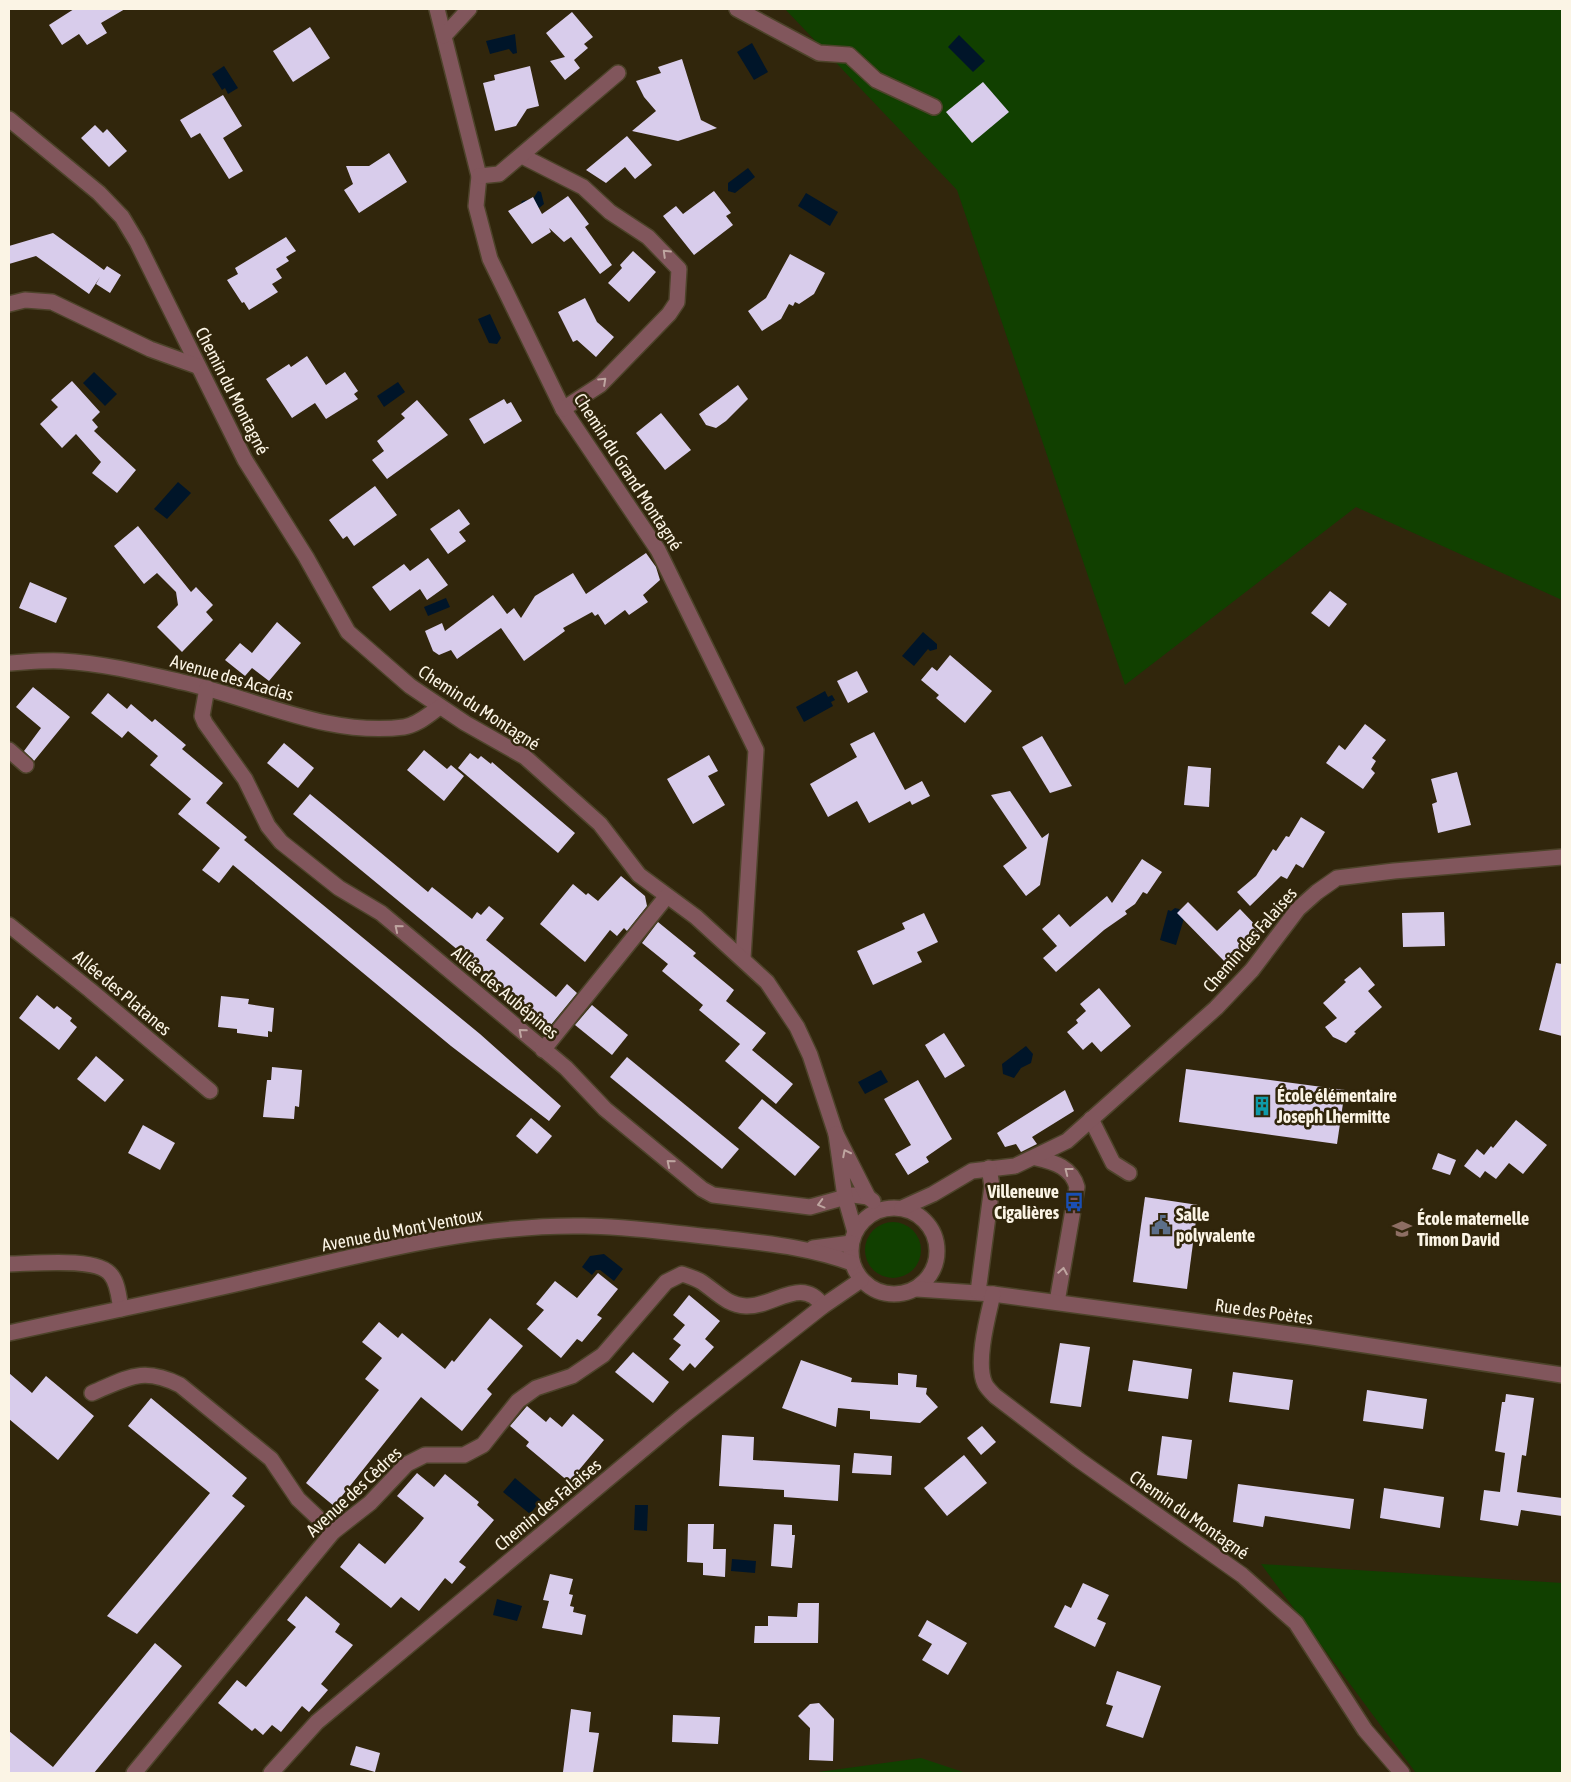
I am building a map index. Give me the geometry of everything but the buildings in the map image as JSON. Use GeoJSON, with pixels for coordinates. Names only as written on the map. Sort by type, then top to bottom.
{"type":"FeatureCollection","features":[{"type":"Feature","properties":{"kind":"street","name":"Chemin du Grand Montagné"},"geometry":{"type":"LineString","coordinates":[[436,9],[479,176],[476,206],[490,259],[563,409],[658,550],[756,750],[743,958]]}},
{"type":"Feature","properties":{"kind":"street"},"geometry":{"type":"LineString","coordinates":[[444,36],[469,9]]}},
{"type":"Feature","properties":{"kind":"street"},"geometry":{"type":"LineString","coordinates":[[738,9],[819,53],[848,55],[876,80],[934,107]]}},
{"type":"Feature","properties":{"kind":"street"},"geometry":{"type":"LineString","coordinates":[[479,176],[499,174],[618,73]]}},
{"type":"Feature","properties":{"kind":"street","name":"Chemin du Montagné"},"geometry":{"type":"LineString","coordinates":[[9,119],[100,193],[122,217],[137,242],[245,460],[306,557],[348,632],[410,686],[525,757],[600,824],[639,875],[696,917],[768,982],[797,1027],[810,1055],[836,1134],[868,1197],[881,1210]]}},
{"type":"Feature","properties":{"kind":"street"},"geometry":{"type":"LineString","coordinates":[[522,156],[584,187],[610,212],[648,237],[679,269],[677,302],[669,314],[600,385],[563,409]]}},
{"type":"Feature","properties":{"kind":"street"},"geometry":{"type":"LineString","coordinates":[[9,304],[25,300],[52,302],[150,349],[197,366]]}},
{"type":"Feature","properties":{"kind":"street","name":"Avenue des Acacias"},"geometry":{"type":"LineString","coordinates":[[9,663],[62,661],[121,670],[207,688],[271,709],[322,722],[369,727],[405,727],[421,721],[440,706]]}},
{"type":"Feature","properties":{"kind":"street","name":"Allée des Aubépines"},"geometry":{"type":"LineString","coordinates":[[207,688],[202,716],[204,723],[245,779],[268,826],[280,842],[339,888],[381,914],[542,1050],[566,1068],[605,1109],[708,1193],[810,1207],[853,1195],[868,1197]]}},
{"type":"Feature","properties":{"kind":"street"},"geometry":{"type":"LineString","coordinates":[[9,750],[26,765]]}},
{"type":"Feature","properties":{"kind":"street","name":"Chemin des Falaises"},"geometry":{"type":"LineString","coordinates":[[902,1208],[933,1194],[972,1171],[1016,1166],[1036,1158],[1067,1141],[1216,1008],[1252,970],[1298,910],[1317,892],[1337,878],[1394,871],[1562,858]]}},
{"type":"Feature","properties":{"kind":"street"},"geometry":{"type":"LineString","coordinates":[[542,1050],[667,896]]}},
{"type":"Feature","properties":{"kind":"street","name":"Allée des Platanes"},"geometry":{"type":"LineString","coordinates":[[9,925],[210,1091]]}},
{"type":"Feature","properties":{"kind":"street"},"geometry":{"type":"LineString","coordinates":[[1091,1119],[1113,1163],[1129,1173]]}},
{"type":"Feature","properties":{"kind":"street","name":"Chemin du Montagné"},"geometry":{"type":"LineString","coordinates":[[836,1134],[853,1238]]}},
{"type":"Feature","properties":{"kind":"street"},"geometry":{"type":"LineString","coordinates":[[1036,1158],[1062,1166],[1074,1176],[1077,1187],[1058,1302]]}},
{"type":"Feature","properties":{"kind":"street","name":"Chemin du Montagné"},"geometry":{"type":"LineString","coordinates":[[989,1168],[992,1186],[982,1368],[985,1384],[995,1396],[1079,1460],[1242,1575],[1296,1622],[1365,1730],[1402,1773]]}},
{"type":"Feature","properties":{"kind":"street"},"geometry":{"type":"LineString","coordinates":[[926,1221],[933,1194]]}},
{"type":"Feature","properties":{"kind":"street"},"geometry":{"type":"LineString","coordinates":[[902,1208],[915,1212],[926,1221],[937,1240],[938,1250],[933,1272],[917,1289],[894,1295],[871,1288],[861,1280],[852,1263],[853,1238],[866,1218],[881,1210],[902,1208]]}},
{"type":"Feature","properties":{"kind":"street","name":"Avenue du Mont Ventoux"},"geometry":{"type":"LineString","coordinates":[[9,1333],[191,1295],[394,1247],[488,1232],[584,1226],[635,1229],[809,1249],[852,1263]]}},
{"type":"Feature","properties":{"kind":"street","name":"Avenue du Mont Ventoux"},"geometry":{"type":"LineString","coordinates":[[809,1249],[853,1238]]}},
{"type":"Feature","properties":{"kind":"street"},"geometry":{"type":"LineString","coordinates":[[9,1264],[66,1263],[100,1266],[111,1275],[121,1309]]}},
{"type":"Feature","properties":{"kind":"street","name":"Rue des Poètes"},"geometry":{"type":"LineString","coordinates":[[933,1272],[960,1290]]}},
{"type":"Feature","properties":{"kind":"street","name":"Avenue des Cèdres"},"geometry":{"type":"LineString","coordinates":[[134,1773],[333,1532],[370,1503],[407,1464],[426,1454],[464,1455],[484,1446],[518,1401],[536,1388],[572,1376],[604,1355],[666,1282],[682,1274],[699,1280],[727,1302],[747,1306],[771,1301],[794,1292],[810,1293],[816,1296],[823,1306]]}},
{"type":"Feature","properties":{"kind":"street","name":"Chemin des Falaises"},"geometry":{"type":"LineString","coordinates":[[271,1773],[317,1722],[683,1416],[823,1306],[861,1280]]}},
{"type":"Feature","properties":{"kind":"street","name":"Rue des Poètes"},"geometry":{"type":"LineString","coordinates":[[917,1289],[960,1290],[1058,1302],[1562,1375]]}},
{"type":"Feature","properties":{"kind":"street"},"geometry":{"type":"LineString","coordinates":[[92,1393],[133,1375],[164,1377],[180,1385],[271,1459],[298,1499],[333,1532]]}},
{"type":"Feature","properties":{"kind":"green space"},"geometry":{"type":"Polygon","coordinates":[[[785,9],[1562,9],[1562,600],[1356,507],[1125,685],[957,190],[785,9]]]}},
{"type":"Feature","properties":{"kind":"green space"},"geometry":{"type":"Polygon","coordinates":[[[893,1222],[904,1224],[913,1230],[919,1239],[921,1250],[919,1261],[913,1270],[904,1276],[893,1278],[882,1276],[873,1270],[867,1261],[865,1250],[867,1239],[873,1230],[882,1224],[893,1222]]]}},
{"type":"Feature","properties":{"kind":"green space"},"geometry":{"type":"Polygon","coordinates":[[[1261,1564],[1562,1583],[1562,1773],[1416,1773],[1261,1564]]]}},
{"type":"Feature","properties":{"kind":"green space"},"geometry":{"type":"Polygon","coordinates":[[[921,1758],[966,1773],[811,1773],[921,1758]]]}},
{"type":"Feature","properties":{"kind":"water"},"geometry":{"type":"Polygon","coordinates":[[[515,34],[517,53],[513,54],[509,49],[490,54],[486,41],[515,34]]]}},
{"type":"Feature","properties":{"kind":"water"},"geometry":{"type":"Polygon","coordinates":[[[959,35],[985,61],[973,72],[948,47],[959,35]]]}},
{"type":"Feature","properties":{"kind":"water"},"geometry":{"type":"Polygon","coordinates":[[[752,43],[768,72],[754,80],[737,52],[752,43]]]}},
{"type":"Feature","properties":{"kind":"water"},"geometry":{"type":"Polygon","coordinates":[[[224,66],[238,88],[228,94],[225,88],[222,90],[212,74],[224,66]]]}},
{"type":"Feature","properties":{"kind":"water"},"geometry":{"type":"Polygon","coordinates":[[[748,168],[755,177],[735,193],[728,191],[728,183],[748,168]]]}},
{"type":"Feature","properties":{"kind":"water"},"geometry":{"type":"Polygon","coordinates":[[[538,191],[541,192],[544,204],[532,214],[520,206],[522,201],[533,199],[538,191]]]}},
{"type":"Feature","properties":{"kind":"water"},"geometry":{"type":"Polygon","coordinates":[[[806,193],[838,212],[830,226],[798,206],[806,193]]]}},
{"type":"Feature","properties":{"kind":"water"},"geometry":{"type":"Polygon","coordinates":[[[490,314],[501,338],[497,344],[489,343],[478,319],[490,314]]]}},
{"type":"Feature","properties":{"kind":"water"},"geometry":{"type":"Polygon","coordinates":[[[94,372],[117,394],[105,406],[83,383],[94,372]]]}},
{"type":"Feature","properties":{"kind":"water"},"geometry":{"type":"Polygon","coordinates":[[[398,382],[405,392],[384,407],[377,396],[398,382]]]}},
{"type":"Feature","properties":{"kind":"water"},"geometry":{"type":"Polygon","coordinates":[[[178,482],[191,493],[167,519],[154,509],[178,482]]]}},
{"type":"Feature","properties":{"kind":"water"},"geometry":{"type":"Polygon","coordinates":[[[446,598],[450,607],[428,616],[424,607],[446,598]]]}},
{"type":"Feature","properties":{"kind":"water"},"geometry":{"type":"Polygon","coordinates":[[[923,632],[937,644],[937,649],[930,651],[928,649],[914,666],[902,656],[923,632]]]}},
{"type":"Feature","properties":{"kind":"water"},"geometry":{"type":"Polygon","coordinates":[[[825,691],[828,697],[832,695],[835,700],[831,702],[833,706],[804,722],[796,707],[825,691]]]}},
{"type":"Feature","properties":{"kind":"water"},"geometry":{"type":"Polygon","coordinates":[[[1175,908],[1185,915],[1176,945],[1160,940],[1168,910],[1171,911],[1175,908]]]}},
{"type":"Feature","properties":{"kind":"water"},"geometry":{"type":"Polygon","coordinates":[[[1026,1046],[1033,1054],[1031,1063],[1021,1068],[1014,1078],[1003,1074],[1002,1064],[1026,1046]]]}},
{"type":"Feature","properties":{"kind":"water"},"geometry":{"type":"Polygon","coordinates":[[[881,1070],[888,1082],[865,1094],[858,1082],[881,1070]]]}},
{"type":"Feature","properties":{"kind":"water"},"geometry":{"type":"Polygon","coordinates":[[[604,1254],[623,1269],[614,1281],[600,1270],[596,1270],[592,1275],[582,1267],[590,1256],[604,1254]]]}},
{"type":"Feature","properties":{"kind":"water"},"geometry":{"type":"Polygon","coordinates":[[[515,1478],[541,1500],[530,1514],[503,1492],[515,1478]]]}},
{"type":"Feature","properties":{"kind":"water"},"geometry":{"type":"Polygon","coordinates":[[[635,1505],[648,1505],[647,1531],[634,1530],[635,1505]]]}},
{"type":"Feature","properties":{"kind":"water"},"geometry":{"type":"Polygon","coordinates":[[[732,1559],[756,1561],[755,1573],[731,1571],[732,1559]]]}},
{"type":"Feature","properties":{"kind":"water"},"geometry":{"type":"Polygon","coordinates":[[[497,1599],[522,1606],[517,1621],[493,1615],[497,1599]]]}},
{"type":"Feature","properties":{"kind":"place","name":"École élémentaire Joseph Lhermitte"},"geometry":{"type":"Point","coordinates":[1262,1106]}},
{"type":"Feature","properties":{"kind":"place","name":"Villeneuve Cigalières"},"geometry":{"type":"Point","coordinates":[1074,1202]}},
{"type":"Feature","properties":{"kind":"place","name":"Salle polyvalente"},"geometry":{"type":"Point","coordinates":[1161,1225]}},
{"type":"Feature","properties":{"kind":"place","name":"École maternelle Timon David"},"geometry":{"type":"Point","coordinates":[1402,1229]}}]}
